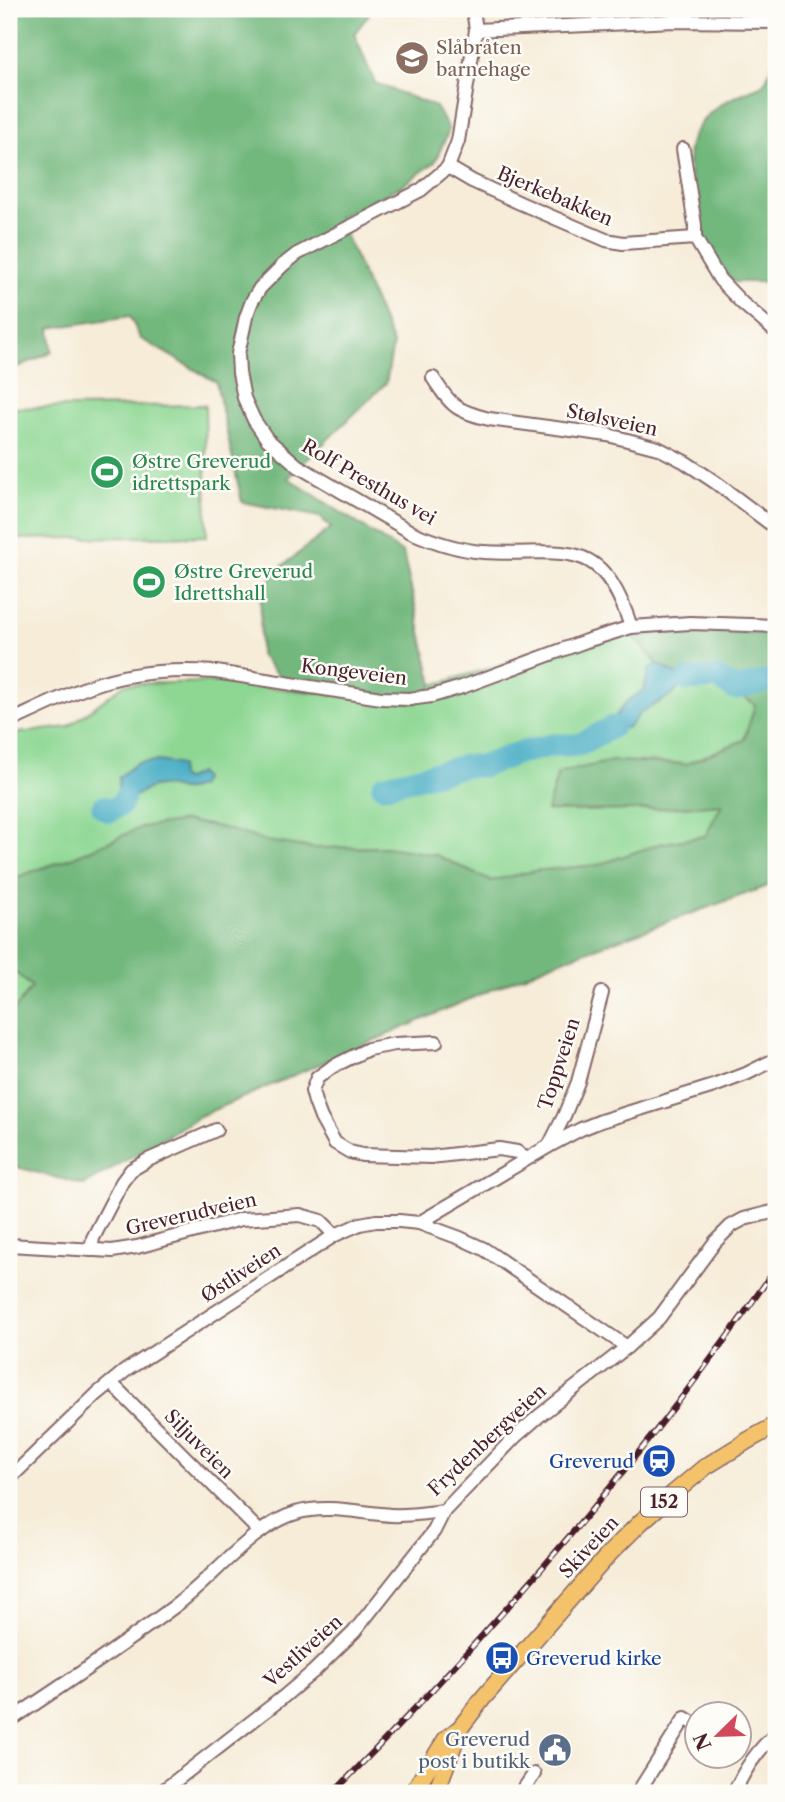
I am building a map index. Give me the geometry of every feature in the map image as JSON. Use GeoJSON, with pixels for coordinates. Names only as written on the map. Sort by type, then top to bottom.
{"type":"FeatureCollection","features":[{"type":"Feature","properties":{"kind":"main road","name":"Skiveien"},"geometry":{"type":"LineString","coordinates":[[412,1790],[446,1739],[460,1728],[610,1553],[641,1522],[705,1467],[776,1425]]}},
{"type":"Feature","properties":{"kind":"main road","name":"Skiveien"},"geometry":{"type":"LineString","coordinates":[[436,1793],[460,1728]]}},
{"type":"Feature","properties":{"kind":"main road","name":"152"},"geometry":{"type":"LineString","coordinates":[[412,1790],[430,1788],[436,1793]]}},
{"type":"Feature","properties":{"kind":"street","name":"Rolf Presthus vei"},"geometry":{"type":"LineString","coordinates":[[474,9],[476,30],[458,141],[447,167],[421,190],[297,254],[260,288],[246,317],[238,354],[244,398],[254,421],[267,439],[298,466],[411,532],[460,549],[482,552],[553,551],[586,558],[599,567],[610,580],[631,627]]}},
{"type":"Feature","properties":{"kind":"street"},"geometry":{"type":"LineString","coordinates":[[476,30],[674,20],[776,21]]}},
{"type":"Feature","properties":{"kind":"street"},"geometry":{"type":"LineString","coordinates":[[683,149],[695,238],[720,280],[776,332]]}},
{"type":"Feature","properties":{"kind":"street","name":"Bjerkebakken"},"geometry":{"type":"LineString","coordinates":[[447,167],[508,198],[606,240],[623,243],[695,238]]}},
{"type":"Feature","properties":{"kind":"street","name":"Stølsveien"},"geometry":{"type":"LineString","coordinates":[[433,378],[451,404],[471,415],[608,435],[658,448],[715,482],[776,528]]}},
{"type":"Feature","properties":{"kind":"street","name":"Kongeveien"},"geometry":{"type":"LineString","coordinates":[[9,722],[88,687],[131,675],[189,670],[216,672],[381,698],[409,699],[462,687],[631,627],[691,623],[776,626]]}},
{"type":"Feature","properties":{"kind":"street","name":"Toppveien"},"geometry":{"type":"LineString","coordinates":[[549,1146],[578,1082],[602,993]]}},
{"type":"Feature","properties":{"kind":"street"},"geometry":{"type":"LineString","coordinates":[[436,1042],[395,1044],[368,1049],[332,1067],[317,1078],[312,1091],[315,1102],[335,1143],[350,1152],[362,1154],[431,1157],[499,1149],[517,1152],[526,1159]]}},
{"type":"Feature","properties":{"kind":"street"},"geometry":{"type":"LineString","coordinates":[[419,1223],[549,1146],[601,1121],[714,1086],[776,1059]]}},
{"type":"Feature","properties":{"kind":"street","name":"Greverudveien"},"geometry":{"type":"LineString","coordinates":[[92,1250],[93,1238],[131,1170],[216,1130]]}},
{"type":"Feature","properties":{"kind":"street","name":"Frydenbergveien"},"geometry":{"type":"LineString","coordinates":[[9,1721],[177,1604],[275,1522],[310,1509],[394,1515],[444,1511],[515,1437],[659,1318],[715,1242],[731,1226],[744,1219],[776,1210]]}},
{"type":"Feature","properties":{"kind":"street","name":"Greverudveien"},"geometry":{"type":"LineString","coordinates":[[9,1245],[111,1251],[137,1247],[241,1219],[300,1215],[320,1220],[335,1235]]}},
{"type":"Feature","properties":{"kind":"street","name":"Østliveien"},"geometry":{"type":"LineString","coordinates":[[9,1479],[59,1429],[125,1371],[335,1235],[360,1224],[376,1221],[419,1223]]}},
{"type":"Feature","properties":{"kind":"street"},"geometry":{"type":"LineString","coordinates":[[419,1223],[484,1249],[627,1347]]}},
{"type":"Feature","properties":{"kind":"street","name":"Siljuveien"},"geometry":{"type":"LineString","coordinates":[[111,1383],[260,1532]]}},
{"type":"Feature","properties":{"kind":"street","name":"Vestliveien"},"geometry":{"type":"LineString","coordinates":[[160,1793],[282,1698],[354,1632],[434,1531],[444,1511]]}},
{"type":"Feature","properties":{"kind":"street"},"geometry":{"type":"LineString","coordinates":[[640,1790],[684,1720]]}},
{"type":"Feature","properties":{"kind":"street"},"geometry":{"type":"LineString","coordinates":[[754,1751],[776,1734]]}},
{"type":"Feature","properties":{"kind":"street"},"geometry":{"type":"LineString","coordinates":[[734,1793],[741,1770]]}},
{"type":"Feature","properties":{"kind":"street"},"geometry":{"type":"LineString","coordinates":[[521,1793],[534,1774]]}},
{"type":"Feature","properties":{"kind":"green space"},"geometry":{"type":"Polygon","coordinates":[[[9,9],[370,9],[354,34],[375,83],[436,107],[449,130],[435,162],[402,186],[338,218],[393,344],[386,383],[288,478],[403,553],[433,685],[417,703],[289,688],[260,655],[261,596],[276,571],[331,528],[320,517],[242,502],[216,382],[140,338],[130,316],[50,328],[52,352],[9,371],[9,9]]]}},
{"type":"Feature","properties":{"kind":"green space"},"geometry":{"type":"Polygon","coordinates":[[[776,55],[776,282],[733,282],[714,260],[703,235],[691,179],[689,147],[699,125],[714,110],[761,86],[776,55]]]}},
{"type":"Feature","properties":{"kind":"green space","name":"Østre Greverud idrettspark"},"geometry":{"type":"Polygon","coordinates":[[[205,405],[207,536],[9,539],[9,408],[205,405]]]}},
{"type":"Feature","properties":{"kind":"green space"},"geometry":{"type":"Polygon","coordinates":[[[630,632],[658,664],[687,680],[725,684],[756,705],[744,740],[686,764],[613,761],[558,773],[547,811],[637,810],[722,804],[706,836],[659,844],[598,865],[534,871],[490,881],[436,855],[387,847],[312,848],[266,841],[220,827],[71,858],[9,880],[9,737],[19,733],[68,727],[125,684],[217,682],[417,703],[433,685],[556,649],[630,632]]]}},
{"type":"Feature","properties":{"kind":"green space"},"geometry":{"type":"Polygon","coordinates":[[[630,632],[776,633],[776,883],[553,963],[202,1115],[84,1185],[9,1165],[9,1017],[32,987],[15,972],[9,971],[9,880],[71,858],[142,827],[185,821],[220,827],[266,841],[312,848],[387,847],[436,855],[490,881],[534,871],[598,865],[659,844],[705,836],[722,804],[637,810],[547,811],[558,773],[613,761],[686,764],[744,740],[755,705],[725,684],[687,680],[658,664],[630,632]]]}},
{"type":"Feature","properties":{"kind":"green space"},"geometry":{"type":"Polygon","coordinates":[[[9,971],[15,972],[32,987],[9,1017],[9,971]]]}},
{"type":"Feature","properties":{"kind":"water"},"geometry":{"type":"Polygon","coordinates":[[[658,664],[687,680],[671,696],[641,712],[629,727],[614,730],[610,724],[626,702],[644,690],[649,669],[658,664]]]}},
{"type":"Feature","properties":{"kind":"water"},"geometry":{"type":"Polygon","coordinates":[[[159,761],[180,765],[180,777],[185,780],[198,773],[203,779],[200,786],[184,790],[157,786],[139,793],[127,802],[118,791],[119,777],[137,763],[159,761]]]}},
{"type":"Feature","properties":{"kind":"waterway"},"geometry":{"type":"LineString","coordinates":[[687,680],[717,678],[735,689],[776,679]]}},
{"type":"Feature","properties":{"kind":"waterway"},"geometry":{"type":"LineString","coordinates":[[383,786],[465,766],[484,766],[515,754],[553,745],[579,745],[612,727]]}},
{"type":"Feature","properties":{"kind":"waterway"},"geometry":{"type":"LineString","coordinates":[[103,807],[109,811],[121,805],[124,799]]}},
{"type":"Feature","properties":{"kind":"railway"},"geometry":{"type":"LineString","coordinates":[[333,1793],[452,1669],[566,1540],[675,1407],[776,1268]]}},
{"type":"Feature","properties":{"kind":"place","name":"Slåbråten barnehage"},"geometry":{"type":"Point","coordinates":[412,58]}},
{"type":"Feature","properties":{"kind":"place","name":"Østre Greverud idrettspark"},"geometry":{"type":"Point","coordinates":[107,472]}},
{"type":"Feature","properties":{"kind":"place","name":"Østre Greverud Idrettshall"},"geometry":{"type":"Point","coordinates":[149,582]}},
{"type":"Feature","properties":{"kind":"place","name":"Greverud"},"geometry":{"type":"Point","coordinates":[659,1461]}},
{"type":"Feature","properties":{"kind":"place","name":"Greverud kirke"},"geometry":{"type":"Point","coordinates":[502,1658]}},
{"type":"Feature","properties":{"kind":"place","name":"Greverud post i butikk"},"geometry":{"type":"Point","coordinates":[555,1750]}}]}
